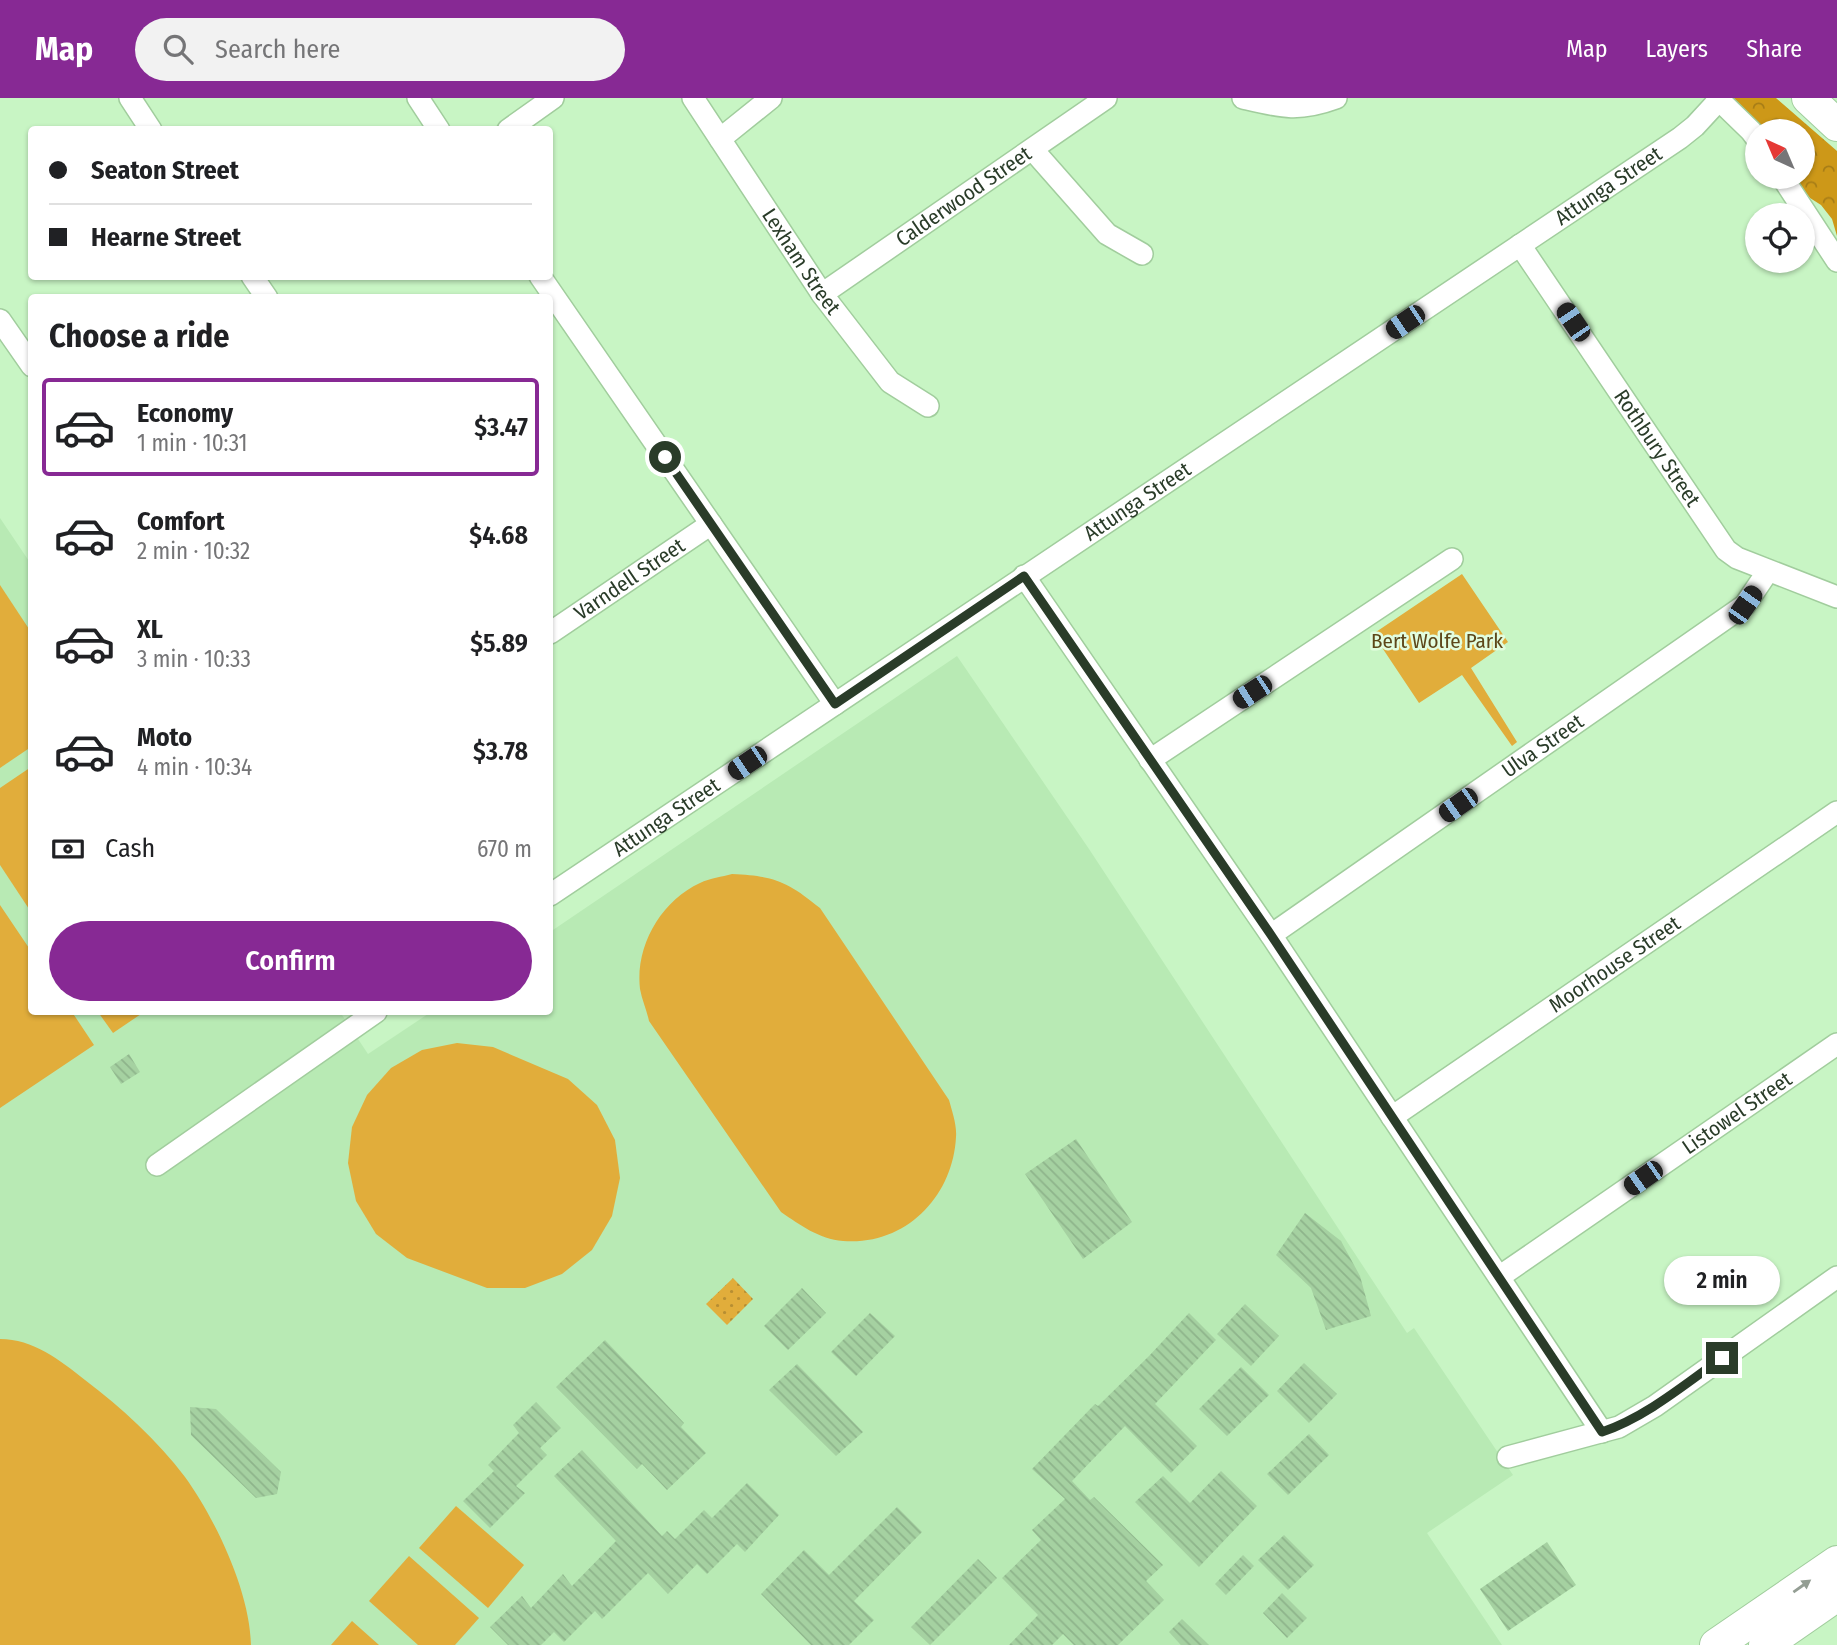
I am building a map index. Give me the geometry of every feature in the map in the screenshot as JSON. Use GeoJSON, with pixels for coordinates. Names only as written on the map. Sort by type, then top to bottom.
{"type":"FeatureCollection","features":[{"type":"Feature","properties":{"kind":"highway"},"geometry":{"type":"LineString","coordinates":[[1808,98],[1837,125]]}},
{"type":"Feature","properties":{"kind":"highway"},"geometry":{"type":"LineString","coordinates":[[1777,1633],[1837,1562]]}},
{"type":"Feature","properties":{"kind":"highway"},"geometry":{"type":"LineString","coordinates":[[1716,1645],[1777,1633],[1837,1595]]}},
{"type":"Feature","properties":{"kind":"street"},"geometry":{"type":"LineString","coordinates":[[130,98],[149,126]]}},
{"type":"Feature","properties":{"kind":"street"},"geometry":{"type":"LineString","coordinates":[[418,98],[436,126]]}},
{"type":"Feature","properties":{"kind":"street"},"geometry":{"type":"LineString","coordinates":[[514,126],[553,98]]}},
{"type":"Feature","properties":{"kind":"street","name":"Lexham Street"},"geometry":{"type":"LineString","coordinates":[[693,98],[822,294],[890,382],[928,406]]}},
{"type":"Feature","properties":{"kind":"street"},"geometry":{"type":"LineString","coordinates":[[720,139],[771,98]]}},
{"type":"Feature","properties":{"kind":"street","name":"Calderwood Street"},"geometry":{"type":"LineString","coordinates":[[822,294],[1106,98]]}},
{"type":"Feature","properties":{"kind":"street"},"geometry":{"type":"LineString","coordinates":[[1243,98],[1286,108],[1316,105],[1336,98]]}},
{"type":"Feature","properties":{"kind":"street"},"geometry":{"type":"LineString","coordinates":[[1718,99],[1745,125]]}},
{"type":"Feature","properties":{"kind":"street","name":"Attunga Street"},"geometry":{"type":"LineString","coordinates":[[553,893],[1680,138],[1695,127],[1718,99]]}},
{"type":"Feature","properties":{"kind":"street"},"geometry":{"type":"LineString","coordinates":[[1033,150],[1107,234],[1142,254]]}},
{"type":"Feature","properties":{"kind":"street"},"geometry":{"type":"LineString","coordinates":[[1790,189],[1837,261]]}},
{"type":"Feature","properties":{"kind":"street","name":"Rothbury Street"},"geometry":{"type":"LineString","coordinates":[[1520,245],[1726,550],[1737,558],[1837,597]]}},
{"type":"Feature","properties":{"kind":"street"},"geometry":{"type":"LineString","coordinates":[[553,295],[835,704]]}},
{"type":"Feature","properties":{"kind":"street"},"geometry":{"type":"LineString","coordinates":[[0,320],[28,360]]}},
{"type":"Feature","properties":{"kind":"street","name":"Varndell Street"},"geometry":{"type":"LineString","coordinates":[[553,631],[711,524]]}},
{"type":"Feature","properties":{"kind":"street"},"geometry":{"type":"LineString","coordinates":[[1150,760],[1452,559]]}},
{"type":"Feature","properties":{"kind":"street","name":"Ulva Street"},"geometry":{"type":"LineString","coordinates":[[1271,935],[1745,605],[1768,571]]}},
{"type":"Feature","properties":{"kind":"street"},"geometry":{"type":"LineString","coordinates":[[1024,576],[1271,935],[1602,1432]]}},
{"type":"Feature","properties":{"kind":"street","name":"Moorhouse Street"},"geometry":{"type":"LineString","coordinates":[[1392,1117],[1837,811]]}},
{"type":"Feature","properties":{"kind":"street"},"geometry":{"type":"LineString","coordinates":[[157,1164],[372,1015]]}},
{"type":"Feature","properties":{"kind":"street","name":"Listowel Street"},"geometry":{"type":"LineString","coordinates":[[1500,1277],[1837,1044]]}},
{"type":"Feature","properties":{"kind":"street"},"geometry":{"type":"LineString","coordinates":[[1508,1457],[1619,1427],[1655,1406],[1836,1279]]}},
{"type":"Feature","properties":{"kind":"shaded area"},"geometry":{"type":"Polygon","coordinates":[[[0,518],[28,560],[28,1015],[342,1015],[368,1054],[426,1015],[553,1015],[553,930],[957,656],[1089,849],[1407,1333],[1414,1328],[1513,1475],[1427,1533],[1502,1645],[0,1645],[0,518]]]}},
{"type":"Feature","properties":{"kind":"green space"},"geometry":{"type":"Polygon","coordinates":[[[1725,98],[1776,98],[1800,119],[1745,119],[1725,98]]]}},
{"type":"Feature","properties":{"kind":"green space"},"geometry":{"type":"Polygon","coordinates":[[[1815,132],[1837,151],[1837,236],[1832,219],[1821,205],[1803,189],[1815,189],[1815,132]]]}},
{"type":"Feature","properties":{"kind":"green space","name":"Bert Wolfe Park"},"geometry":{"type":"Polygon","coordinates":[[[1462,574],[1508,642],[1471,668],[1517,742],[1512,746],[1462,675],[1419,703],[1373,634],[1462,574]]]}},
{"type":"Feature","properties":{"kind":"green space"},"geometry":{"type":"Polygon","coordinates":[[[0,585],[28,627],[28,749],[0,768],[0,585]]]}},
{"type":"Feature","properties":{"kind":"green space"},"geometry":{"type":"Polygon","coordinates":[[[28,769],[28,907],[0,865],[0,788],[28,769]]]}},
{"type":"Feature","properties":{"kind":"green space"},"geometry":{"type":"Polygon","coordinates":[[[732,874],[759,876],[779,882],[820,908],[949,1100],[956,1137],[953,1159],[946,1179],[936,1197],[922,1213],[906,1226],[887,1235],[866,1240],[834,1240],[810,1231],[781,1212],[649,1021],[640,989],[640,973],[642,957],[654,927],[673,901],[686,891],[704,881],[732,874]]]}},
{"type":"Feature","properties":{"kind":"green space"},"geometry":{"type":"Polygon","coordinates":[[[0,905],[28,947],[28,1015],[74,1015],[94,1045],[0,1108],[0,905]]]}},
{"type":"Feature","properties":{"kind":"green space"},"geometry":{"type":"Polygon","coordinates":[[[100,1015],[140,1015],[113,1033],[100,1015]]]}},
{"type":"Feature","properties":{"kind":"green space"},"geometry":{"type":"Polygon","coordinates":[[[457,1043],[493,1047],[568,1079],[597,1105],[615,1140],[620,1178],[612,1216],[592,1250],[562,1274],[525,1288],[487,1288],[407,1258],[376,1234],[356,1201],[348,1163],[352,1127],[367,1095],[391,1068],[422,1050],[457,1043]]]}},
{"type":"Feature","properties":{"kind":"green space"},"geometry":{"type":"Polygon","coordinates":[[[733,1278],[753,1299],[727,1325],[706,1304],[733,1278]]]}},
{"type":"Feature","properties":{"kind":"green space"},"geometry":{"type":"Polygon","coordinates":[[[0,1339],[35,1347],[66,1365],[126,1413],[174,1463],[197,1494],[229,1557],[245,1602],[251,1645],[0,1645],[0,1339]]]}},
{"type":"Feature","properties":{"kind":"green space"},"geometry":{"type":"Polygon","coordinates":[[[456,1506],[524,1565],[488,1608],[419,1548],[456,1506]]]}},
{"type":"Feature","properties":{"kind":"green space"},"geometry":{"type":"Polygon","coordinates":[[[409,1556],[479,1618],[455,1645],[418,1645],[369,1601],[409,1556]]]}},
{"type":"Feature","properties":{"kind":"green space"},"geometry":{"type":"Polygon","coordinates":[[[352,1621],[379,1645],[331,1645],[352,1621]]]}},
{"type":"Feature","properties":{"kind":"building"},"geometry":{"type":"Polygon","coordinates":[[[129,1054],[140,1072],[121,1084],[110,1067],[129,1054]]]}},
{"type":"Feature","properties":{"kind":"building"},"geometry":{"type":"Polygon","coordinates":[[[1076,1139],[1132,1222],[1083,1259],[1025,1174],[1076,1139]]]}},
{"type":"Feature","properties":{"kind":"building"},"geometry":{"type":"Polygon","coordinates":[[[1305,1213],[1341,1241],[1360,1276],[1371,1316],[1326,1330],[1311,1288],[1276,1255],[1305,1213]]]}},
{"type":"Feature","properties":{"kind":"building"},"geometry":{"type":"Polygon","coordinates":[[[802,1288],[826,1313],[788,1350],[764,1326],[802,1288]]]}},
{"type":"Feature","properties":{"kind":"building"},"geometry":{"type":"Polygon","coordinates":[[[1245,1304],[1279,1336],[1251,1366],[1217,1334],[1245,1304]]]}},
{"type":"Feature","properties":{"kind":"building"},"geometry":{"type":"Polygon","coordinates":[[[870,1313],[895,1336],[856,1376],[831,1352],[870,1313]]]}},
{"type":"Feature","properties":{"kind":"building"},"geometry":{"type":"Polygon","coordinates":[[[1189,1313],[1216,1340],[1155,1404],[1197,1446],[1171,1473],[1125,1426],[1072,1481],[1090,1500],[1094,1497],[1163,1565],[1146,1581],[1164,1600],[1118,1645],[1074,1645],[1063,1634],[1052,1645],[1009,1645],[1038,1615],[1002,1578],[1041,1540],[1032,1530],[1065,1499],[1032,1469],[1095,1404],[1098,1406],[1149,1356],[1189,1313]]]}},
{"type":"Feature","properties":{"kind":"building"},"geometry":{"type":"Polygon","coordinates":[[[605,1340],[684,1423],[681,1427],[706,1453],[667,1490],[642,1464],[637,1469],[556,1387],[605,1340]]]}},
{"type":"Feature","properties":{"kind":"building"},"geometry":{"type":"Polygon","coordinates":[[[1304,1363],[1337,1394],[1309,1423],[1277,1391],[1304,1363]]]}},
{"type":"Feature","properties":{"kind":"building"},"geometry":{"type":"Polygon","coordinates":[[[797,1364],[863,1432],[836,1456],[769,1390],[797,1364]]]}},
{"type":"Feature","properties":{"kind":"building"},"geometry":{"type":"Polygon","coordinates":[[[1241,1367],[1269,1395],[1227,1436],[1199,1409],[1241,1367]]]}},
{"type":"Feature","properties":{"kind":"building"},"geometry":{"type":"Polygon","coordinates":[[[536,1402],[561,1428],[540,1448],[547,1455],[516,1486],[525,1493],[490,1528],[463,1501],[494,1471],[488,1465],[519,1433],[513,1425],[536,1402]]]}},
{"type":"Feature","properties":{"kind":"building"},"geometry":{"type":"Polygon","coordinates":[[[190,1407],[216,1409],[281,1472],[277,1494],[256,1498],[191,1435],[190,1407]]]}},
{"type":"Feature","properties":{"kind":"building"},"geometry":{"type":"Polygon","coordinates":[[[1309,1434],[1329,1455],[1288,1495],[1267,1474],[1309,1434]]]}},
{"type":"Feature","properties":{"kind":"building"},"geometry":{"type":"Polygon","coordinates":[[[582,1450],[662,1536],[667,1531],[675,1539],[704,1510],[712,1518],[747,1483],[779,1515],[745,1552],[737,1544],[707,1574],[697,1564],[668,1594],[648,1573],[602,1619],[595,1611],[564,1642],[554,1632],[541,1645],[508,1645],[490,1627],[522,1596],[531,1608],[563,1574],[572,1586],[616,1541],[554,1476],[582,1450]]]}},
{"type":"Feature","properties":{"kind":"building"},"geometry":{"type":"Polygon","coordinates":[[[1221,1471],[1257,1506],[1199,1567],[1135,1502],[1163,1476],[1190,1503],[1221,1471]]]}},
{"type":"Feature","properties":{"kind":"building"},"geometry":{"type":"Polygon","coordinates":[[[897,1507],[922,1532],[854,1601],[874,1620],[849,1645],[811,1645],[761,1594],[804,1550],[829,1575],[897,1507]]]}},
{"type":"Feature","properties":{"kind":"building"},"geometry":{"type":"Polygon","coordinates":[[[1284,1535],[1314,1565],[1288,1590],[1258,1560],[1284,1535]]]}},
{"type":"Feature","properties":{"kind":"building"},"geometry":{"type":"Polygon","coordinates":[[[1547,1542],[1576,1585],[1508,1631],[1480,1589],[1547,1542]]]}},
{"type":"Feature","properties":{"kind":"building"},"geometry":{"type":"Polygon","coordinates":[[[1243,1555],[1254,1566],[1226,1595],[1215,1584],[1243,1555]]]}},
{"type":"Feature","properties":{"kind":"building"},"geometry":{"type":"Polygon","coordinates":[[[978,1559],[997,1578],[930,1645],[911,1627],[978,1559]]]}},
{"type":"Feature","properties":{"kind":"building"},"geometry":{"type":"Polygon","coordinates":[[[1282,1593],[1307,1618],[1287,1638],[1263,1613],[1282,1593]]]}},
{"type":"Feature","properties":{"kind":"building"},"geometry":{"type":"Polygon","coordinates":[[[1182,1619],[1209,1645],[1181,1645],[1169,1632],[1182,1619]]]}},
{"type":"Feature","properties":{"kind":"route"},"geometry":{"type":"LineString","coordinates":[[665,457],[835,704],[1024,576],[1271,935],[1602,1432],[1619,1427],[1655,1406],[1722,1358]]}}]}
